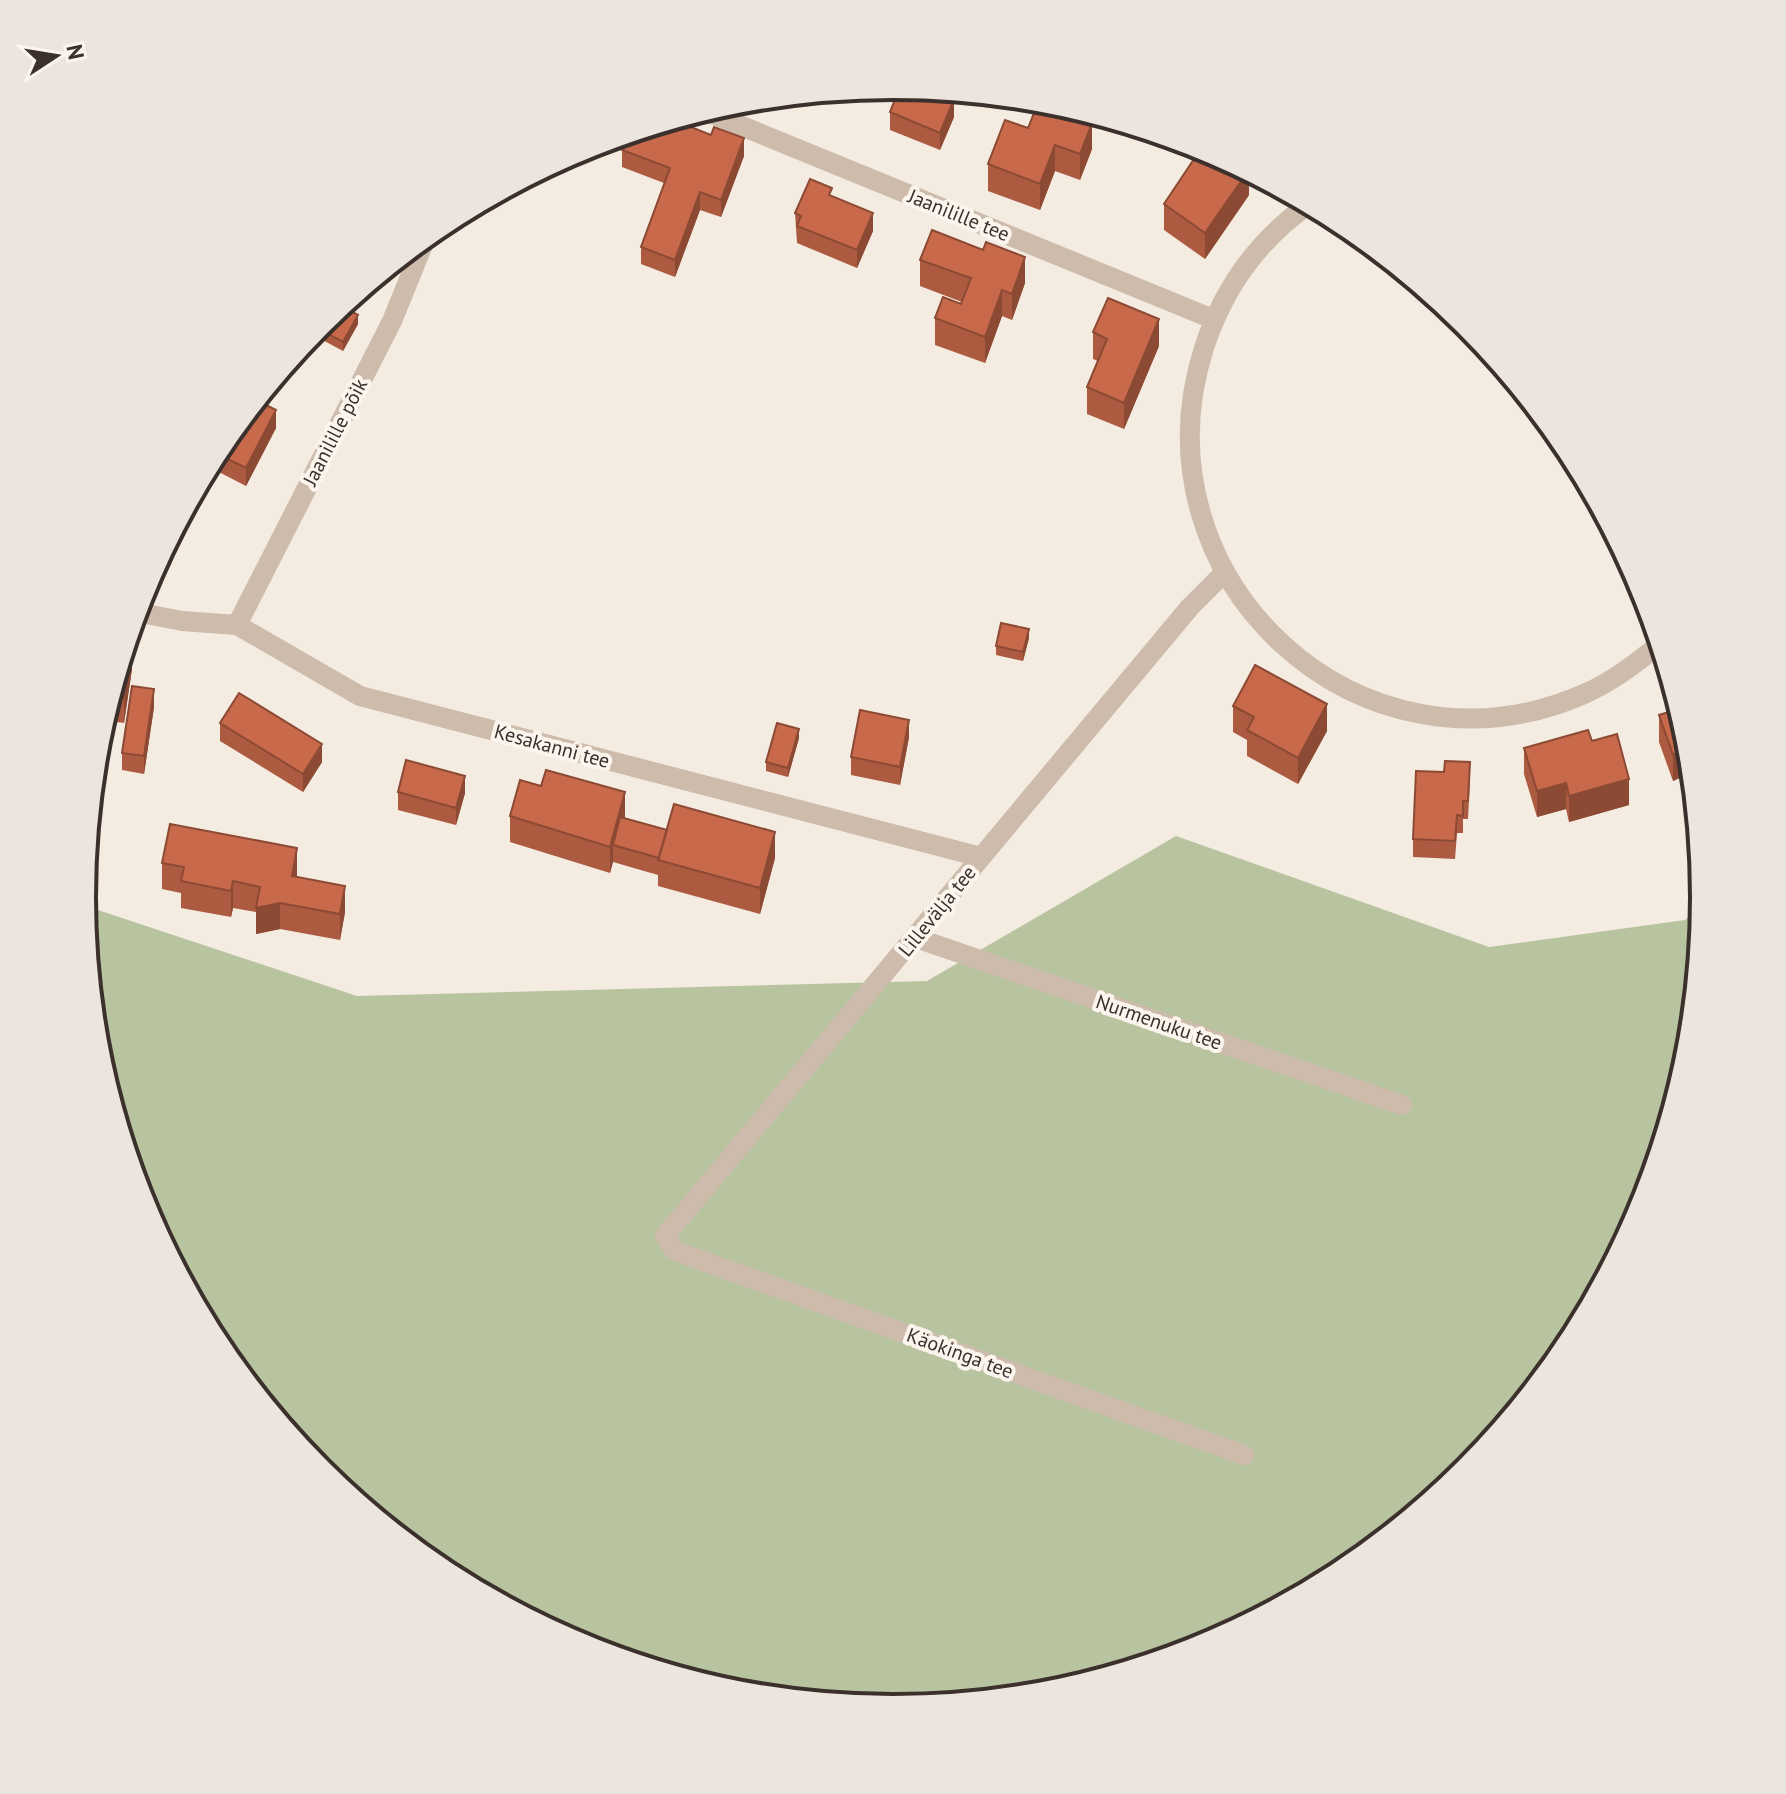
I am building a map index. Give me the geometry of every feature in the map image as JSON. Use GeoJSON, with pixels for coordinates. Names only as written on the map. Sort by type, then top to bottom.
{"type":"FeatureCollection","features":[{"type":"Feature","properties":{"kind":"street","name":"Jaanilille tee"},"geometry":{"type":"LineString","coordinates":[[723,118],[1213,319]]}},
{"type":"Feature","properties":{"kind":"street"},"geometry":{"type":"LineString","coordinates":[[1300,212],[1260,247],[1234,281],[1213,319],[1194,379],[1188,442],[1197,504],[1223,574],[1247,609],[1284,647],[1328,679],[1376,701],[1427,715],[1481,717],[1534,711],[1584,694],[1631,668],[1651,651]]}},
{"type":"Feature","properties":{"kind":"street","name":"Jaanilille põik"},"geometry":{"type":"LineString","coordinates":[[237,625],[392,321],[418,258]]}},
{"type":"Feature","properties":{"kind":"street","name":"Lillevälja tee"},"geometry":{"type":"LineString","coordinates":[[675,1251],[665,1236],[1190,607],[1223,574]]}},
{"type":"Feature","properties":{"kind":"street","name":"Kesakanni tee"},"geometry":{"type":"LineString","coordinates":[[148,614],[182,621],[237,625],[360,696],[981,857]]}},
{"type":"Feature","properties":{"kind":"street","name":"Nurmenuku tee"},"geometry":{"type":"LineString","coordinates":[[916,938],[1402,1105]]}},
{"type":"Feature","properties":{"kind":"street","name":"Käokinga tee"},"geometry":{"type":"LineString","coordinates":[[675,1251],[1244,1455]]}},
{"type":"Feature","properties":{"kind":"green space"},"geometry":{"type":"Polygon","coordinates":[[[1176,836],[1489,947],[1685,920],[1689,916],[1683,1001],[1675,1052],[1648,1153],[1629,1202],[1608,1250],[1556,1340],[1525,1382],[1457,1461],[1378,1529],[1336,1560],[1246,1612],[1198,1633],[1149,1652],[1048,1679],[997,1687],[893,1694],[789,1687],[738,1679],[637,1652],[588,1633],[540,1612],[450,1560],[408,1529],[329,1461],[261,1382],[230,1340],[178,1250],[157,1202],[138,1153],[111,1052],[103,1001],[96,909],[357,996],[927,981],[1176,836]]]}},
{"type":"Feature","properties":{"kind":"building"},"geometry":{"type":"Polygon","coordinates":[[[895,100],[952,103],[940,133],[890,112],[895,100]]]}},
{"type":"Feature","properties":{"kind":"building"},"geometry":{"type":"Polygon","coordinates":[[[1034,113],[1091,125],[1080,154],[1055,145],[1040,184],[988,164],[1005,120],[1028,128],[1034,113]]]}},
{"type":"Feature","properties":{"kind":"building"},"geometry":{"type":"Polygon","coordinates":[[[689,126],[711,135],[714,127],[744,138],[721,200],[700,192],[675,260],[641,247],[670,168],[622,150],[637,142],[689,126]]]}},
{"type":"Feature","properties":{"kind":"building"},"geometry":{"type":"Polygon","coordinates":[[[1194,159],[1242,180],[1205,233],[1164,204],[1194,159]]]}},
{"type":"Feature","properties":{"kind":"building"},"geometry":{"type":"Polygon","coordinates":[[[810,179],[832,188],[829,195],[873,213],[857,250],[797,226],[801,216],[795,213],[810,179]]]}},
{"type":"Feature","properties":{"kind":"building"},"geometry":{"type":"Polygon","coordinates":[[[932,230],[983,250],[986,242],[1025,257],[1012,294],[1002,290],[985,337],[935,318],[943,297],[961,304],[971,278],[920,260],[932,230]]]}},
{"type":"Feature","properties":{"kind":"building"},"geometry":{"type":"Polygon","coordinates":[[[1108,298],[1159,319],[1124,403],[1087,387],[1107,339],[1093,332],[1108,298]]]}},
{"type":"Feature","properties":{"kind":"building"},"geometry":{"type":"Polygon","coordinates":[[[352,312],[358,315],[343,342],[328,334],[352,312]]]}},
{"type":"Feature","properties":{"kind":"building"},"geometry":{"type":"Polygon","coordinates":[[[267,405],[276,410],[246,468],[227,459],[267,405]]]}},
{"type":"Feature","properties":{"kind":"building"},"geometry":{"type":"Polygon","coordinates":[[[1001,623],[1029,629],[1023,652],[996,646],[1001,623]]]}},
{"type":"Feature","properties":{"kind":"building"},"geometry":{"type":"Polygon","coordinates":[[[1255,665],[1327,704],[1298,758],[1247,730],[1254,717],[1233,706],[1255,665]]]}},
{"type":"Feature","properties":{"kind":"building"},"geometry":{"type":"Polygon","coordinates":[[[132,686],[154,689],[144,756],[122,753],[132,686]]]}},
{"type":"Feature","properties":{"kind":"building"},"geometry":{"type":"Polygon","coordinates":[[[239,693],[322,744],[303,774],[220,723],[239,693]]]}},
{"type":"Feature","properties":{"kind":"building"},"geometry":{"type":"Polygon","coordinates":[[[860,710],[909,720],[900,767],[851,757],[860,710]]]}},
{"type":"Feature","properties":{"kind":"building"},"geometry":{"type":"Polygon","coordinates":[[[1668,712],[1677,753],[1673,755],[1659,715],[1668,712]]]}},
{"type":"Feature","properties":{"kind":"building"},"geometry":{"type":"Polygon","coordinates":[[[777,723],[799,729],[788,768],[766,762],[777,723]]]}},
{"type":"Feature","properties":{"kind":"building"},"geometry":{"type":"Polygon","coordinates":[[[1588,730],[1592,741],[1617,734],[1629,779],[1569,796],[1566,783],[1537,791],[1524,748],[1588,730]]]}},
{"type":"Feature","properties":{"kind":"building"},"geometry":{"type":"Polygon","coordinates":[[[406,760],[465,776],[456,808],[398,792],[406,760]]]}},
{"type":"Feature","properties":{"kind":"building"},"geometry":{"type":"Polygon","coordinates":[[[1445,761],[1470,762],[1468,801],[1463,801],[1463,816],[1457,815],[1455,841],[1413,839],[1416,771],[1444,772],[1445,761]]]}},
{"type":"Feature","properties":{"kind":"building"},"geometry":{"type":"Polygon","coordinates":[[[546,770],[625,792],[610,847],[510,816],[520,780],[541,786],[546,770]]]}},
{"type":"Feature","properties":{"kind":"building"},"geometry":{"type":"Polygon","coordinates":[[[674,804],[775,832],[760,888],[658,860],[674,804]]]}},
{"type":"Feature","properties":{"kind":"building"},"geometry":{"type":"Polygon","coordinates":[[[620,817],[667,830],[659,858],[613,845],[620,817]]]}},
{"type":"Feature","properties":{"kind":"building"},"geometry":{"type":"Polygon","coordinates":[[[170,824],[297,848],[292,876],[345,886],[340,914],[280,903],[256,908],[260,887],[233,881],[231,891],[181,881],[184,867],[162,863],[170,824]]]}}]}
